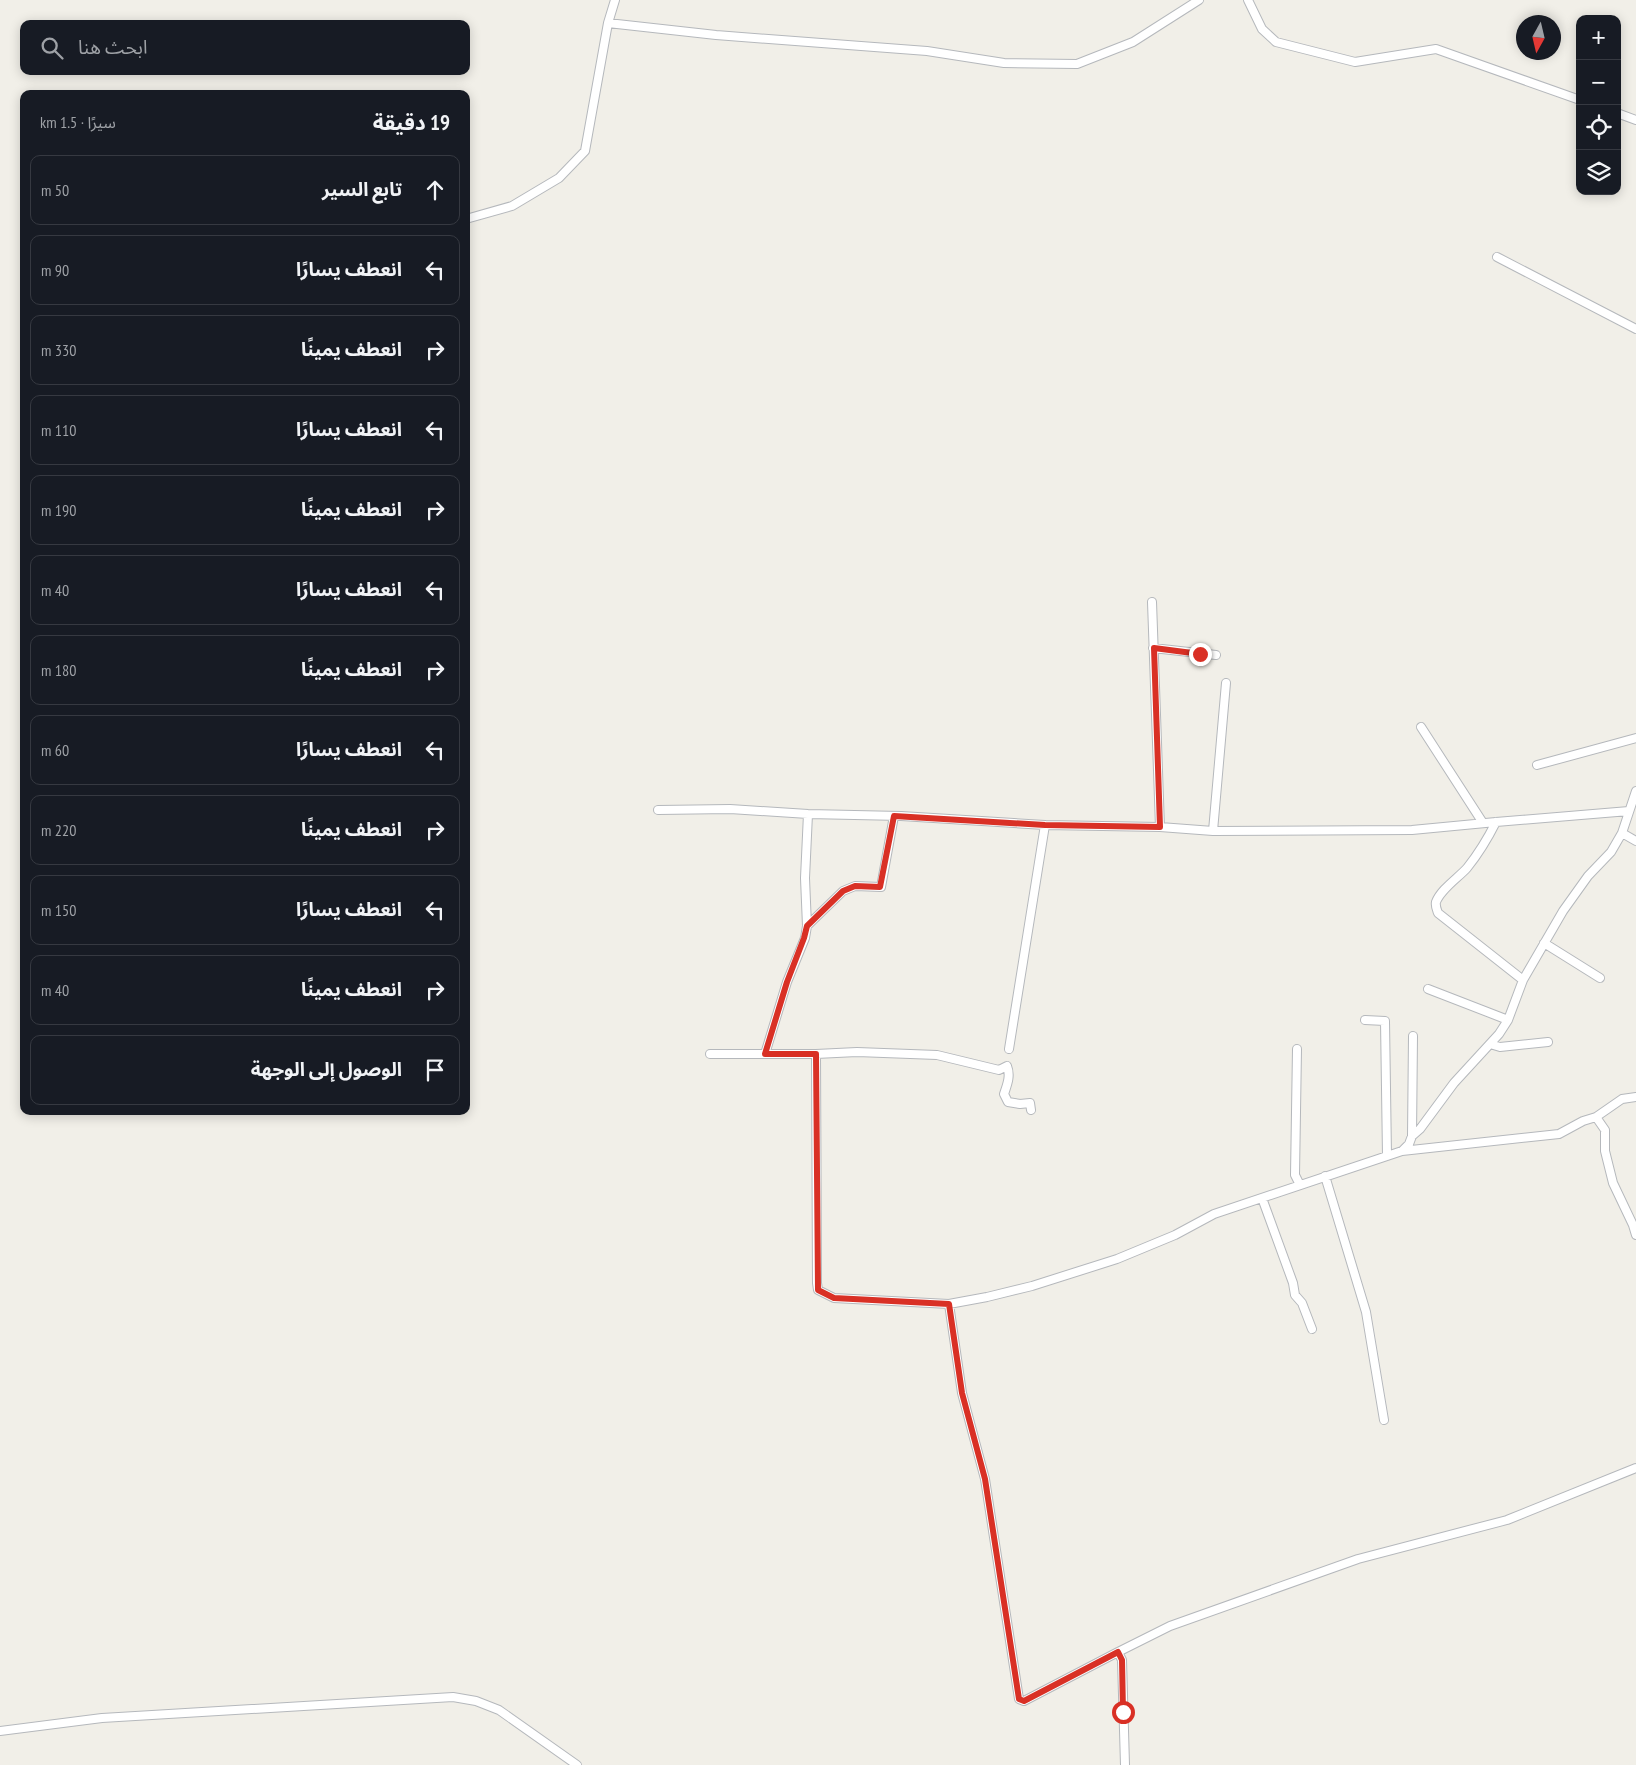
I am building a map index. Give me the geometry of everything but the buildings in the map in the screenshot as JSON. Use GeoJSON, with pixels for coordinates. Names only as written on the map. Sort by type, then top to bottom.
{"type":"FeatureCollection","features":[{"type":"Feature","properties":{"kind":"street"},"geometry":{"type":"LineString","coordinates":[[470,218],[512,206],[559,178],[585,151],[608,23],[614,0]]}},
{"type":"Feature","properties":{"kind":"street"},"geometry":{"type":"LineString","coordinates":[[608,23],[716,35],[927,51],[1004,63],[1077,64],[1133,42],[1199,0]]}},
{"type":"Feature","properties":{"kind":"street"},"geometry":{"type":"LineString","coordinates":[[1248,0],[1262,30],[1276,42],[1355,62],[1436,49],[1576,99]]}},
{"type":"Feature","properties":{"kind":"street"},"geometry":{"type":"LineString","coordinates":[[1621,114],[1636,120]]}},
{"type":"Feature","properties":{"kind":"street"},"geometry":{"type":"LineString","coordinates":[[1497,257],[1636,329]]}},
{"type":"Feature","properties":{"kind":"street"},"geometry":{"type":"LineString","coordinates":[[1152,602],[1160,827]]}},
{"type":"Feature","properties":{"kind":"street"},"geometry":{"type":"LineString","coordinates":[[1154,648],[1216,655]]}},
{"type":"Feature","properties":{"kind":"street"},"geometry":{"type":"LineString","coordinates":[[1213,831],[1226,683]]}},
{"type":"Feature","properties":{"kind":"street"},"geometry":{"type":"LineString","coordinates":[[1421,727],[1483,823]]}},
{"type":"Feature","properties":{"kind":"street"},"geometry":{"type":"LineString","coordinates":[[1537,765],[1636,738]]}},
{"type":"Feature","properties":{"kind":"street"},"geometry":{"type":"LineString","coordinates":[[1412,1136],[1508,1020],[1523,980],[1563,911],[1588,876],[1611,852],[1622,833],[1636,791]]}},
{"type":"Feature","properties":{"kind":"street"},"geometry":{"type":"LineString","coordinates":[[658,810],[730,809],[1045,825],[1160,827],[1213,831],[1412,830],[1629,811]]}},
{"type":"Feature","properties":{"kind":"street"},"geometry":{"type":"LineString","coordinates":[[765,1054],[787,982],[807,926],[805,885],[808,814]]}},
{"type":"Feature","properties":{"kind":"street"},"geometry":{"type":"LineString","coordinates":[[807,926],[843,891],[855,886],[880,887],[894,816]]}},
{"type":"Feature","properties":{"kind":"street"},"geometry":{"type":"LineString","coordinates":[[1496,822],[1484,846],[1467,868],[1442,893],[1436,903],[1436,908],[1438,913],[1523,980]]}},
{"type":"Feature","properties":{"kind":"street"},"geometry":{"type":"LineString","coordinates":[[1009,1049],[1045,825]]}},
{"type":"Feature","properties":{"kind":"street"},"geometry":{"type":"LineString","coordinates":[[1622,833],[1636,841]]}},
{"type":"Feature","properties":{"kind":"street"},"geometry":{"type":"LineString","coordinates":[[1544,943],[1600,978]]}},
{"type":"Feature","properties":{"kind":"street"},"geometry":{"type":"LineString","coordinates":[[1428,989],[1508,1020]]}},
{"type":"Feature","properties":{"kind":"street"},"geometry":{"type":"LineString","coordinates":[[1365,1020],[1385,1020],[1386,1156]]}},
{"type":"Feature","properties":{"kind":"street"},"geometry":{"type":"LineString","coordinates":[[1402,1151],[1410,1144],[1412,1136],[1413,1036]]}},
{"type":"Feature","properties":{"kind":"street"},"geometry":{"type":"LineString","coordinates":[[1490,1044],[1500,1047],[1548,1042]]}},
{"type":"Feature","properties":{"kind":"street"},"geometry":{"type":"LineString","coordinates":[[1297,1049],[1295,1175],[1300,1185]]}},
{"type":"Feature","properties":{"kind":"street"},"geometry":{"type":"LineString","coordinates":[[710,1054],[857,1052],[937,1055],[999,1070],[1007,1066],[1009,1070],[1008,1086],[1004,1094],[1008,1102],[1030,1103],[1031,1110]]}},
{"type":"Feature","properties":{"kind":"street"},"geometry":{"type":"LineString","coordinates":[[816,1054],[818,1290],[834,1298],[949,1304],[1032,1286],[1117,1259],[1175,1235],[1214,1214],[1386,1156],[1402,1151],[1559,1134],[1596,1116],[1622,1099],[1636,1097]]}},
{"type":"Feature","properties":{"kind":"street"},"geometry":{"type":"LineString","coordinates":[[1596,1116],[1605,1130],[1605,1150],[1614,1183],[1636,1235]]}},
{"type":"Feature","properties":{"kind":"street"},"geometry":{"type":"LineString","coordinates":[[1325,1176],[1366,1312],[1384,1420]]}},
{"type":"Feature","properties":{"kind":"street"},"geometry":{"type":"LineString","coordinates":[[1262,1198],[1293,1283],[1295,1295],[1302,1303],[1312,1329]]}},
{"type":"Feature","properties":{"kind":"street"},"geometry":{"type":"LineString","coordinates":[[949,1304],[962,1393],[985,1479],[1019,1699],[1024,1701],[1170,1626],[1358,1559],[1507,1520],[1636,1468]]}},
{"type":"Feature","properties":{"kind":"street"},"geometry":{"type":"LineString","coordinates":[[1118,1652],[1122,1660],[1125,1765]]}},
{"type":"Feature","properties":{"kind":"street"},"geometry":{"type":"LineString","coordinates":[[0,1731],[102,1718],[453,1697],[476,1701],[499,1710],[577,1765]]}},
{"type":"Feature","properties":{"kind":"route"},"geometry":{"type":"LineString","coordinates":[[1123,1712],[1122,1660],[1118,1652],[1024,1701],[1019,1699],[985,1479],[962,1393],[949,1304],[834,1298],[818,1290],[816,1054],[765,1054],[787,982],[807,926],[843,891],[855,886],[878,888],[882,885],[894,816],[1045,825],[1160,827],[1154,648],[1200,654]]}}]}
